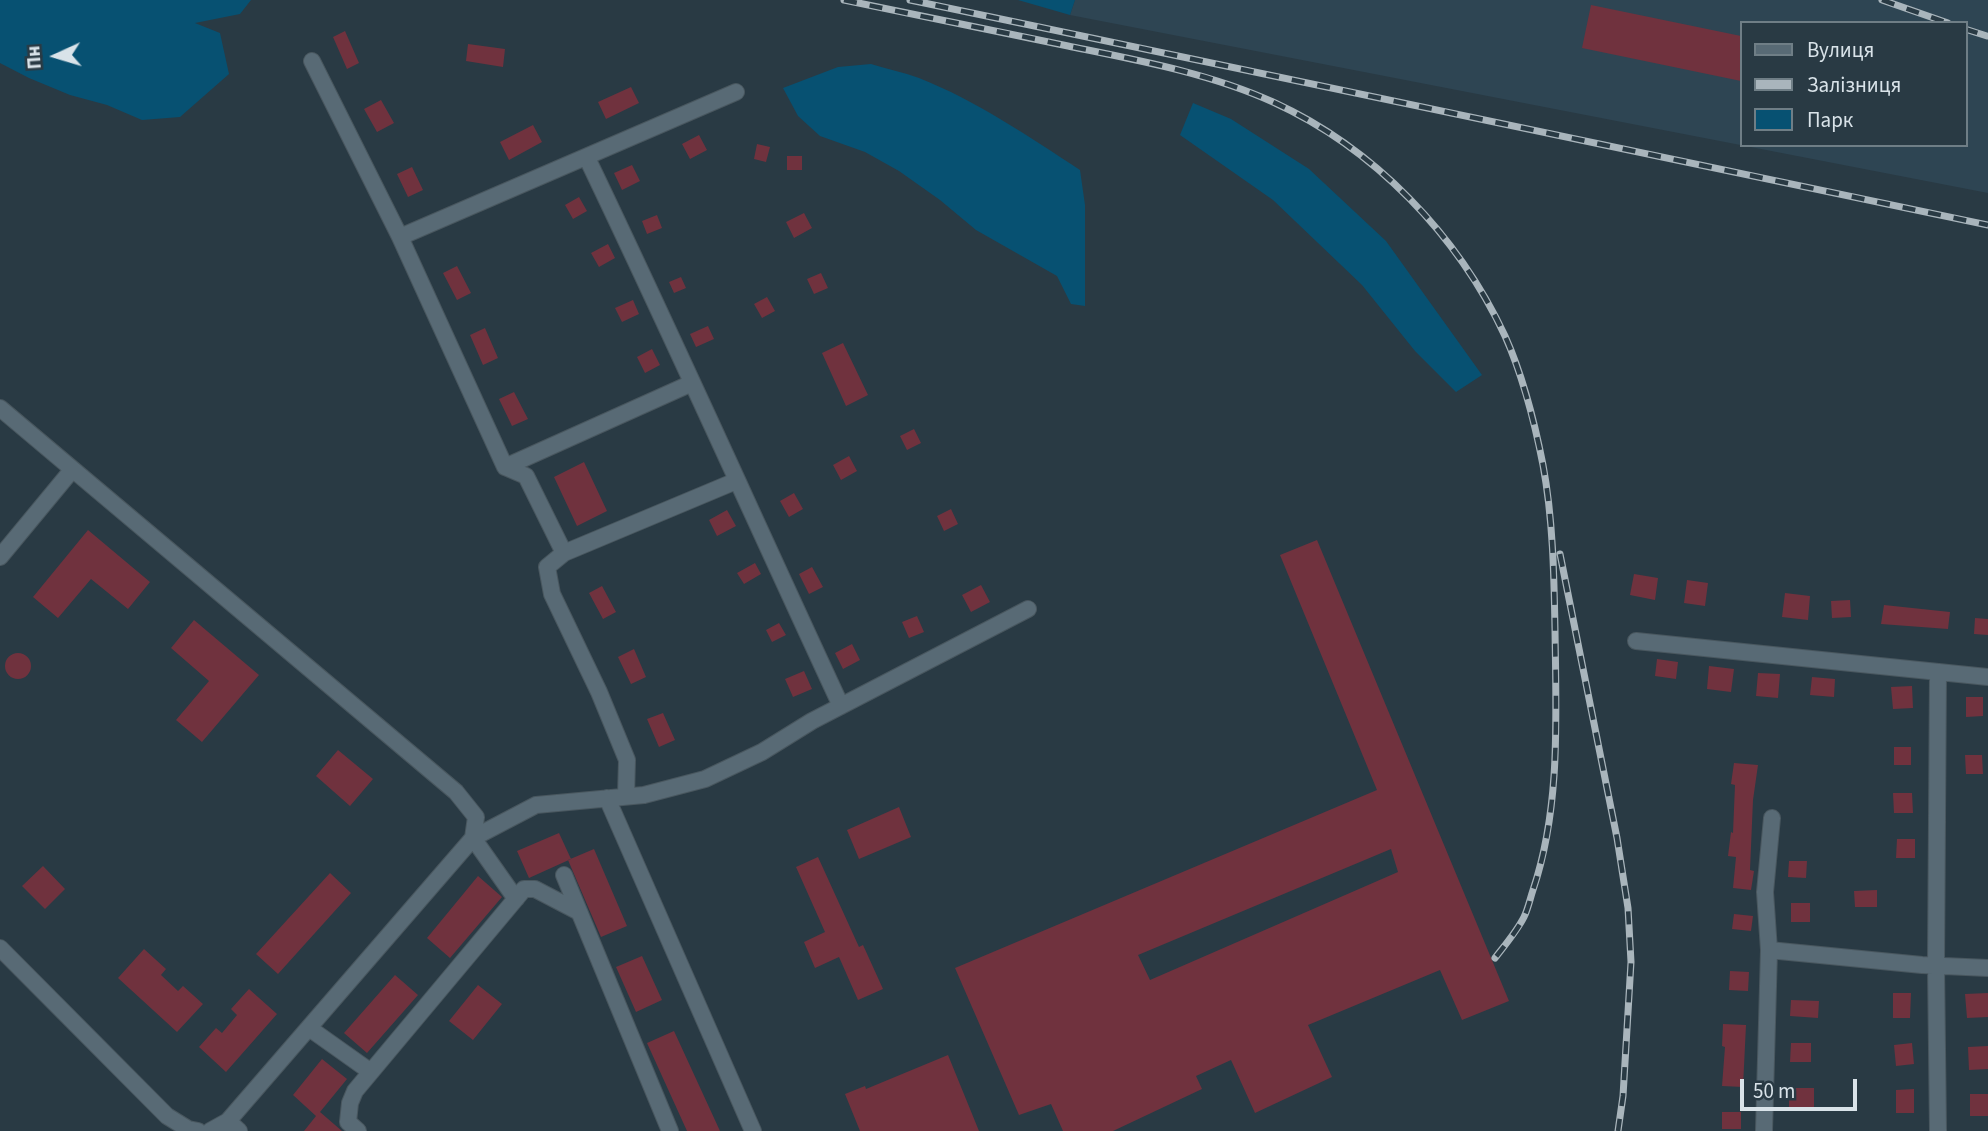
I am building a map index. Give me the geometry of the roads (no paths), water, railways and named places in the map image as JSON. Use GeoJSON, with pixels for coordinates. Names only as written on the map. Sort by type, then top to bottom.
{"type":"FeatureCollection","features":[{"type":"Feature","properties":{"kind":"street"},"geometry":{"type":"LineString","coordinates":[[312,61],[400,237],[505,467],[526,476],[564,553]]}},
{"type":"Feature","properties":{"kind":"street"},"geometry":{"type":"LineString","coordinates":[[400,237],[736,92]]}},
{"type":"Feature","properties":{"kind":"street"},"geometry":{"type":"LineString","coordinates":[[586,158],[841,706]]}},
{"type":"Feature","properties":{"kind":"street"},"geometry":{"type":"LineString","coordinates":[[505,467],[692,383]]}},
{"type":"Feature","properties":{"kind":"street"},"geometry":{"type":"LineString","coordinates":[[0,408],[456,792],[475,817],[473,838],[516,899]]}},
{"type":"Feature","properties":{"kind":"street"},"geometry":{"type":"LineString","coordinates":[[0,557],[72,470]]}},
{"type":"Feature","properties":{"kind":"street"},"geometry":{"type":"LineString","coordinates":[[626,796],[626,760],[599,692],[552,594],[547,567],[564,553],[736,481]]}},
{"type":"Feature","properties":{"kind":"street"},"geometry":{"type":"LineString","coordinates":[[210,1131],[234,1126],[309,1028],[473,838],[536,805],[644,794],[705,779],[762,752],[841,706],[1028,609]]}},
{"type":"Feature","properties":{"kind":"street"},"geometry":{"type":"LineString","coordinates":[[1636,641],[1988,677]]}},
{"type":"Feature","properties":{"kind":"street"},"geometry":{"type":"LineString","coordinates":[[1938,671],[1938,1131]]}},
{"type":"Feature","properties":{"kind":"street"},"geometry":{"type":"LineString","coordinates":[[607,798],[753,1131]]}},
{"type":"Feature","properties":{"kind":"street"},"geometry":{"type":"LineString","coordinates":[[1764,1131],[1769,950],[1765,892],[1772,818]]}},
{"type":"Feature","properties":{"kind":"street"},"geometry":{"type":"LineString","coordinates":[[564,875],[670,1131]]}},
{"type":"Feature","properties":{"kind":"street"},"geometry":{"type":"LineString","coordinates":[[358,1131],[348,1122],[350,1103],[355,1091],[524,889],[535,890],[579,912]]}},
{"type":"Feature","properties":{"kind":"street"},"geometry":{"type":"LineString","coordinates":[[0,948],[166,1116],[188,1129],[198,1131]]}},
{"type":"Feature","properties":{"kind":"street"},"geometry":{"type":"LineString","coordinates":[[1769,950],[1936,966],[1988,968]]}},
{"type":"Feature","properties":{"kind":"street"},"geometry":{"type":"LineString","coordinates":[[309,1028],[370,1072]]}},
{"type":"Feature","properties":{"kind":"railway"},"geometry":{"type":"LineString","coordinates":[[844,0],[1172,68],[1224,83],[1273,102],[1310,121],[1378,170],[1409,198],[1463,263],[1505,336],[1527,399],[1546,485],[1553,568],[1556,728],[1553,794],[1542,859],[1525,914],[1495,958]]}},
{"type":"Feature","properties":{"kind":"railway"},"geometry":{"type":"LineString","coordinates":[[910,0],[1988,225]]}},
{"type":"Feature","properties":{"kind":"railway"},"geometry":{"type":"LineString","coordinates":[[1882,0],[1942,21]]}},
{"type":"Feature","properties":{"kind":"railway"},"geometry":{"type":"LineString","coordinates":[[1967,30],[1987,36]]}},
{"type":"Feature","properties":{"kind":"railway"},"geometry":{"type":"LineString","coordinates":[[1560,554],[1617,838],[1628,908],[1631,962],[1623,1096],[1618,1131]]}}]}
